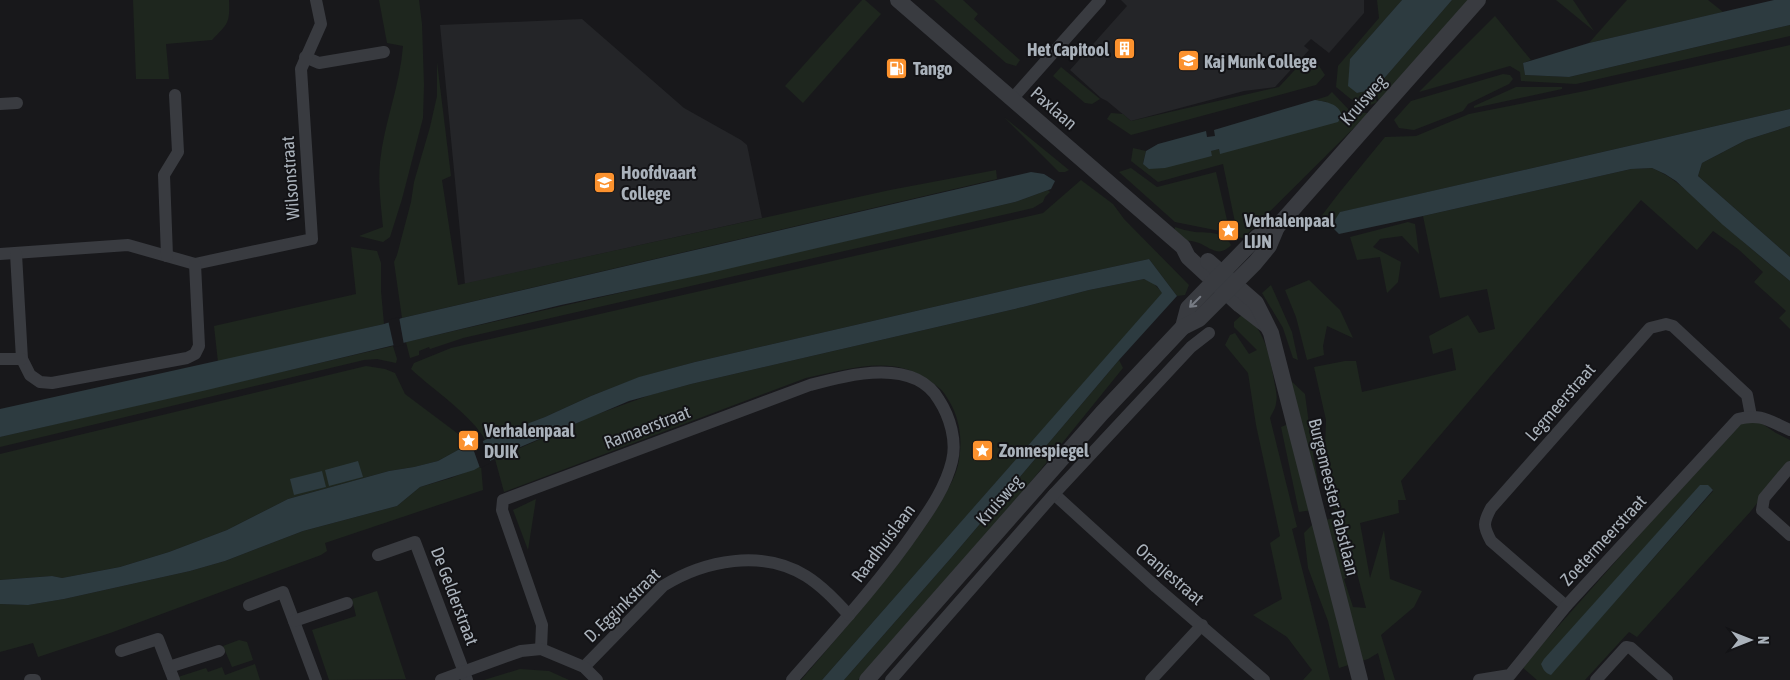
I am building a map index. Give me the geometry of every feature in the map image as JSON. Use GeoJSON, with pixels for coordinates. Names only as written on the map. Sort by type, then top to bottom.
{"type":"FeatureCollection","features":[{"type":"Feature","properties":{"kind":"street","name":"Wilsonstraat"},"geometry":{"type":"LineString","coordinates":[[0,254],[128,245],[195,264],[312,239],[301,69],[321,24],[316,0]]}},
{"type":"Feature","properties":{"kind":"street","name":"Paxlaan"},"geometry":{"type":"LineString","coordinates":[[898,0],[1014,98],[1183,247],[1195,249],[1231,288]]}},
{"type":"Feature","properties":{"kind":"street"},"geometry":{"type":"LineString","coordinates":[[1014,98],[1100,0]]}},
{"type":"Feature","properties":{"kind":"street","name":"Kruisweg"},"geometry":{"type":"LineString","coordinates":[[867,680],[1102,413],[1182,327],[1199,319],[1231,288],[1269,246],[1277,227],[1478,0]]}},
{"type":"Feature","properties":{"kind":"street"},"geometry":{"type":"LineString","coordinates":[[305,57],[319,63],[384,52]]}},
{"type":"Feature","properties":{"kind":"street"},"geometry":{"type":"LineString","coordinates":[[167,256],[164,175],[178,152],[175,96]]}},
{"type":"Feature","properties":{"kind":"street"},"geometry":{"type":"LineString","coordinates":[[0,104],[17,103]]}},
{"type":"Feature","properties":{"kind":"street","name":"Kruisweg"},"geometry":{"type":"LineString","coordinates":[[1182,327],[1188,308],[1257,237],[1277,227]]}},
{"type":"Feature","properties":{"kind":"street"},"geometry":{"type":"LineString","coordinates":[[16,254],[22,359],[30,375],[40,382],[52,383],[187,358],[195,354],[198,346],[195,264]]}},
{"type":"Feature","properties":{"kind":"street","name":"Burgemeester Pabstlaan"},"geometry":{"type":"LineString","coordinates":[[1231,288],[1266,325],[1271,333],[1360,680]]}},
{"type":"Feature","properties":{"kind":"street","name":"Legmeerstraat"},"geometry":{"type":"LineString","coordinates":[[1566,606],[1492,540],[1485,530],[1484,520],[1491,508],[1650,328],[1666,324],[1673,326],[1747,395],[1751,416]]}},
{"type":"Feature","properties":{"kind":"street"},"geometry":{"type":"LineString","coordinates":[[891,680],[1054,494],[1191,347],[1209,333]]}},
{"type":"Feature","properties":{"kind":"street"},"geometry":{"type":"LineString","coordinates":[[0,359],[22,359]]}},
{"type":"Feature","properties":{"kind":"street","name":"Ramaerstraat"},"geometry":{"type":"LineString","coordinates":[[540,648],[542,625],[502,510],[503,500],[810,385],[840,377],[878,372],[912,377],[937,395],[944,407]]}},
{"type":"Feature","properties":{"kind":"street","name":"Raadhuislaan"},"geometry":{"type":"LineString","coordinates":[[792,680],[849,615],[909,540],[935,501],[952,461],[953,443],[951,427],[944,407]]}},
{"type":"Feature","properties":{"kind":"street"},"geometry":{"type":"LineString","coordinates":[[1751,416],[1790,430]]}},
{"type":"Feature","properties":{"kind":"street","name":"Zoetermeerstraat"},"geometry":{"type":"LineString","coordinates":[[1479,680],[1512,678],[1566,606],[1738,419],[1751,416]]}},
{"type":"Feature","properties":{"kind":"street"},"geometry":{"type":"LineString","coordinates":[[1790,467],[1764,498],[1762,510],[1790,535]]}},
{"type":"Feature","properties":{"kind":"street","name":"Oranjestraat"},"geometry":{"type":"LineString","coordinates":[[1054,494],[1156,587],[1202,624],[1264,680]]}},
{"type":"Feature","properties":{"kind":"street","name":"De Gelderstraat"},"geometry":{"type":"LineString","coordinates":[[378,555],[415,542],[466,676]]}},
{"type":"Feature","properties":{"kind":"street","name":"D. Egginkstraat"},"geometry":{"type":"LineString","coordinates":[[584,667],[663,586],[677,577],[712,564],[731,561],[751,561],[787,568],[805,575],[819,585],[849,615]]}},
{"type":"Feature","properties":{"kind":"street"},"geometry":{"type":"LineString","coordinates":[[249,605],[284,592],[316,680]]}},
{"type":"Feature","properties":{"kind":"street"},"geometry":{"type":"LineString","coordinates":[[294,621],[347,604]]}},
{"type":"Feature","properties":{"kind":"street"},"geometry":{"type":"LineString","coordinates":[[1151,680],[1202,624]]}},
{"type":"Feature","properties":{"kind":"street"},"geometry":{"type":"LineString","coordinates":[[121,651],[158,639],[174,680]]}},
{"type":"Feature","properties":{"kind":"street"},"geometry":{"type":"LineString","coordinates":[[1596,680],[1626,647],[1631,648],[1667,680]]}},
{"type":"Feature","properties":{"kind":"street"},"geometry":{"type":"LineString","coordinates":[[441,680],[466,676],[521,651],[540,648],[584,667],[597,680]]}},
{"type":"Feature","properties":{"kind":"street"},"geometry":{"type":"LineString","coordinates":[[169,667],[219,651]]}},
{"type":"Feature","properties":{"kind":"street"},"geometry":{"type":"LineString","coordinates":[[30,680],[35,680]]}},
{"type":"Feature","properties":{"kind":"shaded area"},"geometry":{"type":"Polygon","coordinates":[[[133,0],[229,0],[229,14],[227,23],[212,40],[166,44],[169,79],[136,79],[133,0]]]}},
{"type":"Feature","properties":{"kind":"shaded area"},"geometry":{"type":"Polygon","coordinates":[[[379,0],[419,0],[422,24],[424,85],[423,118],[402,199],[390,237],[383,242],[359,236],[383,227],[380,162],[399,76],[403,46],[387,43],[379,0]]]}},
{"type":"Feature","properties":{"kind":"shaded area"},"geometry":{"type":"Polygon","coordinates":[[[862,0],[865,0],[881,14],[803,103],[785,86],[862,0]]]}},
{"type":"Feature","properties":{"kind":"shaded area"},"geometry":{"type":"Polygon","coordinates":[[[934,0],[963,0],[978,14],[974,19],[1020,60],[1016,66],[1006,63],[934,0]]]}},
{"type":"Feature","properties":{"kind":"shaded area","name":"Kaj Munk College"},"geometry":{"type":"Polygon","coordinates":[[[1121,0],[1364,0],[1364,13],[1329,53],[1311,39],[1304,46],[1309,50],[1275,87],[1244,91],[1131,121],[1101,98],[1070,70],[1127,6],[1121,0]]]}},
{"type":"Feature","properties":{"kind":"shaded area"},"geometry":{"type":"Polygon","coordinates":[[[1377,0],[1402,0],[1350,59],[1357,93],[1372,89],[1377,102],[1366,105],[1355,102],[1336,87],[1338,66],[1379,18],[1377,0]]]}},
{"type":"Feature","properties":{"kind":"shaded area"},"geometry":{"type":"Polygon","coordinates":[[[1402,0],[1452,0],[1375,89],[1357,93],[1348,86],[1350,59],[1402,0]]]}},
{"type":"Feature","properties":{"kind":"shaded area"},"geometry":{"type":"Polygon","coordinates":[[[1452,0],[1469,0],[1379,102],[1375,89],[1452,0]]]}},
{"type":"Feature","properties":{"kind":"shaded area"},"geometry":{"type":"Polygon","coordinates":[[[1556,0],[1573,0],[1594,31],[1556,0]]]}},
{"type":"Feature","properties":{"kind":"shaded area"},"geometry":{"type":"Polygon","coordinates":[[[1627,0],[1708,0],[1723,12],[1589,43],[1627,0]]]}},
{"type":"Feature","properties":{"kind":"shaded area"},"geometry":{"type":"Polygon","coordinates":[[[1774,0],[1790,0],[1790,25],[1569,77],[1525,75],[1523,63],[1589,43],[1774,0]]]}},
{"type":"Feature","properties":{"kind":"shaded area"},"geometry":{"type":"Polygon","coordinates":[[[1495,16],[1531,60],[1523,63],[1525,75],[1569,77],[1790,25],[1790,36],[1576,84],[1521,81],[1520,72],[1510,66],[1419,92],[1495,16]]]}},
{"type":"Feature","properties":{"kind":"shaded area","name":"Hoofdvaart College"},"geometry":{"type":"Polygon","coordinates":[[[582,19],[684,108],[747,145],[762,218],[465,284],[440,25],[582,19]]]}},
{"type":"Feature","properties":{"kind":"shaded area"},"geometry":{"type":"Polygon","coordinates":[[[1790,45],[1790,109],[1341,212],[1333,223],[1313,227],[1385,137],[1416,136],[1469,114],[1585,91],[1790,45]]]}},
{"type":"Feature","properties":{"kind":"shaded area"},"geometry":{"type":"Polygon","coordinates":[[[1305,59],[1317,63],[1325,75],[1316,85],[1131,135],[1107,119],[1111,113],[1123,114],[1131,121],[1279,87],[1305,59]]]}},
{"type":"Feature","properties":{"kind":"shaded area"},"geometry":{"type":"Polygon","coordinates":[[[437,62],[451,176],[442,180],[458,285],[890,190],[996,170],[997,179],[402,318],[394,262],[437,96],[437,62]]]}},
{"type":"Feature","properties":{"kind":"shaded area"},"geometry":{"type":"Polygon","coordinates":[[[1061,67],[1100,99],[1092,104],[1085,103],[1053,76],[1061,67]]]}},
{"type":"Feature","properties":{"kind":"shaded area"},"geometry":{"type":"Polygon","coordinates":[[[1503,74],[1510,75],[1513,79],[1509,84],[1468,104],[1463,111],[1414,130],[1399,128],[1394,120],[1411,101],[1503,74]]]}},
{"type":"Feature","properties":{"kind":"shaded area"},"geometry":{"type":"Polygon","coordinates":[[[1516,87],[1562,87],[1562,89],[1474,108],[1474,106],[1516,87]]]}},
{"type":"Feature","properties":{"kind":"shaded area"},"geometry":{"type":"Polygon","coordinates":[[[1332,92],[1351,112],[1368,113],[1367,115],[1243,238],[1238,237],[1223,164],[1158,182],[1131,161],[1133,148],[1146,151],[1143,164],[1212,156],[1210,151],[1219,149],[1220,153],[1327,102],[1315,100],[1328,96],[1332,92]]]}},
{"type":"Feature","properties":{"kind":"shaded area"},"geometry":{"type":"Polygon","coordinates":[[[1315,100],[1332,104],[1338,108],[1342,116],[1338,122],[1220,154],[1219,149],[1211,151],[1212,156],[1165,168],[1149,169],[1143,164],[1146,151],[1158,144],[1206,131],[1207,137],[1215,136],[1214,130],[1315,100]]]}},
{"type":"Feature","properties":{"kind":"shaded area"},"geometry":{"type":"Polygon","coordinates":[[[1790,109],[1790,126],[1746,140],[1702,163],[1698,176],[1790,257],[1790,281],[1723,225],[1676,181],[1652,168],[1631,169],[1339,234],[1334,229],[1333,223],[1340,212],[1790,109]]]}},
{"type":"Feature","properties":{"kind":"shaded area"},"geometry":{"type":"Polygon","coordinates":[[[1004,117],[1069,170],[1059,172],[1004,117]]]}},
{"type":"Feature","properties":{"kind":"shaded area"},"geometry":{"type":"Polygon","coordinates":[[[1790,126],[1790,257],[1698,176],[1702,163],[1746,140],[1790,126]]]}},
{"type":"Feature","properties":{"kind":"shaded area"},"geometry":{"type":"Polygon","coordinates":[[[1131,168],[1157,187],[1216,172],[1230,233],[1175,222],[1119,172],[1131,168]]]}},
{"type":"Feature","properties":{"kind":"shaded area"},"geometry":{"type":"Polygon","coordinates":[[[1652,168],[1672,179],[1790,281],[1790,329],[1779,318],[1786,311],[1754,282],[1763,272],[1738,249],[1713,231],[1697,250],[1641,200],[1401,481],[1406,500],[1398,500],[1399,513],[1360,523],[1370,578],[1384,530],[1390,579],[1422,591],[1414,607],[1381,635],[1395,680],[1385,680],[1378,653],[1368,659],[1339,668],[1328,621],[1308,568],[1304,533],[1316,521],[1337,518],[1335,510],[1325,501],[1336,493],[1325,446],[1326,420],[1314,367],[1345,361],[1356,361],[1362,392],[1456,370],[1452,348],[1433,354],[1429,336],[1468,315],[1479,333],[1495,329],[1487,289],[1440,298],[1423,216],[1631,169],[1652,168]],[[1357,573],[1344,579],[1353,607],[1366,608],[1357,573]]]}},
{"type":"Feature","properties":{"kind":"shaded area"},"geometry":{"type":"Polygon","coordinates":[[[1031,172],[1044,174],[1055,181],[1051,189],[1015,202],[706,274],[561,305],[207,390],[0,437],[0,409],[384,324],[402,318],[1031,172]]]}},
{"type":"Feature","properties":{"kind":"shaded area"},"geometry":{"type":"Polygon","coordinates":[[[1081,180],[1113,204],[1124,219],[1189,285],[1185,295],[1177,296],[1149,259],[695,362],[640,377],[485,440],[462,412],[411,369],[414,363],[451,348],[1043,213],[1081,180]]]}},
{"type":"Feature","properties":{"kind":"shaded area"},"geometry":{"type":"Polygon","coordinates":[[[1048,190],[1050,192],[1043,202],[1033,208],[463,338],[430,349],[429,347],[419,351],[419,355],[410,358],[406,342],[1015,202],[1048,190]]]}},
{"type":"Feature","properties":{"kind":"shaded area"},"geometry":{"type":"Polygon","coordinates":[[[1408,222],[1415,224],[1419,254],[1402,236],[1380,239],[1373,247],[1401,262],[1398,282],[1387,293],[1380,257],[1357,260],[1350,237],[1408,222]]]}},
{"type":"Feature","properties":{"kind":"shaded area"},"geometry":{"type":"Polygon","coordinates":[[[1175,227],[1192,232],[1220,235],[1228,240],[1231,245],[1223,251],[1215,251],[1199,243],[1181,239],[1174,233],[1175,227]]]}},
{"type":"Feature","properties":{"kind":"shaded area"},"geometry":{"type":"Polygon","coordinates":[[[351,247],[377,251],[381,263],[384,324],[218,362],[214,326],[356,294],[351,247]]]}},
{"type":"Feature","properties":{"kind":"shaded area"},"geometry":{"type":"Polygon","coordinates":[[[1149,259],[1177,296],[1119,360],[951,558],[844,680],[822,680],[1162,293],[1157,286],[1144,279],[1089,290],[691,384],[629,401],[499,456],[474,470],[420,487],[397,506],[303,531],[225,561],[190,571],[64,599],[28,605],[0,604],[0,580],[52,576],[62,578],[120,567],[169,552],[227,530],[288,499],[389,471],[438,461],[467,445],[473,446],[639,377],[695,362],[1149,259]]]}},
{"type":"Feature","properties":{"kind":"shaded area"},"geometry":{"type":"Polygon","coordinates":[[[1144,279],[1152,282],[1163,293],[822,680],[801,680],[914,542],[938,507],[956,470],[959,460],[960,443],[957,419],[946,396],[934,384],[915,373],[885,366],[853,368],[806,378],[504,492],[495,459],[595,415],[650,395],[1089,290],[1144,279]]]}},
{"type":"Feature","properties":{"kind":"shaded area"},"geometry":{"type":"Polygon","coordinates":[[[1309,280],[1340,310],[1353,338],[1327,326],[1323,346],[1324,355],[1307,360],[1296,317],[1285,290],[1309,280]]]}},
{"type":"Feature","properties":{"kind":"shaded area"},"geometry":{"type":"Polygon","coordinates":[[[1271,285],[1292,332],[1298,360],[1293,358],[1283,328],[1262,293],[1271,285]]]}},
{"type":"Feature","properties":{"kind":"shaded area"},"geometry":{"type":"Polygon","coordinates":[[[1244,313],[1261,335],[1270,360],[1277,397],[1270,418],[1297,527],[1292,529],[1330,680],[1303,680],[1312,670],[1287,637],[1253,615],[1282,599],[1270,543],[1280,536],[1256,425],[1248,373],[1225,345],[1230,335],[1235,333],[1249,354],[1257,350],[1234,327],[1234,322],[1244,313]]]}},
{"type":"Feature","properties":{"kind":"shaded area"},"geometry":{"type":"Polygon","coordinates":[[[393,346],[397,359],[396,363],[377,359],[364,360],[0,447],[0,437],[393,346]]]}},
{"type":"Feature","properties":{"kind":"shaded area"},"geometry":{"type":"Polygon","coordinates":[[[1119,360],[1123,368],[1025,489],[858,680],[844,680],[951,558],[1119,360]]]}},
{"type":"Feature","properties":{"kind":"shaded area"},"geometry":{"type":"Polygon","coordinates":[[[366,366],[385,369],[395,373],[405,394],[461,436],[467,445],[438,461],[389,471],[288,499],[227,530],[169,552],[120,567],[62,578],[52,576],[0,580],[0,454],[366,366]]]}},
{"type":"Feature","properties":{"kind":"shaded area"},"geometry":{"type":"Polygon","coordinates":[[[1290,380],[1305,394],[1322,505],[1312,510],[1299,512],[1281,427],[1286,425],[1290,380]]]}},
{"type":"Feature","properties":{"kind":"shaded area"},"geometry":{"type":"Polygon","coordinates":[[[1742,423],[1761,423],[1790,440],[1790,461],[1751,511],[1637,637],[1629,632],[1585,680],[1537,680],[1522,667],[1648,525],[1742,423]],[[1712,488],[1548,674],[1551,674],[1713,491],[1712,488]]]}},
{"type":"Feature","properties":{"kind":"shaded area"},"geometry":{"type":"Polygon","coordinates":[[[358,461],[363,477],[329,486],[325,470],[358,461]]]}},
{"type":"Feature","properties":{"kind":"shaded area"},"geometry":{"type":"Polygon","coordinates":[[[481,466],[483,490],[325,543],[327,551],[321,555],[113,632],[38,657],[33,643],[0,652],[0,604],[28,605],[64,599],[190,571],[225,561],[303,531],[397,506],[420,487],[451,478],[481,466]]]}},
{"type":"Feature","properties":{"kind":"shaded area"},"geometry":{"type":"Polygon","coordinates":[[[322,471],[326,487],[294,495],[290,479],[322,471]]]}},
{"type":"Feature","properties":{"kind":"shaded area"},"geometry":{"type":"Polygon","coordinates":[[[1700,485],[1708,485],[1713,490],[1551,675],[1546,672],[1541,664],[1544,659],[1700,485]]]}},
{"type":"Feature","properties":{"kind":"shaded area"},"geometry":{"type":"Polygon","coordinates":[[[536,499],[528,550],[513,510],[536,499]]]}},
{"type":"Feature","properties":{"kind":"shaded area"},"geometry":{"type":"Polygon","coordinates":[[[377,591],[406,679],[329,680],[312,630],[356,616],[352,599],[377,591]]]}},
{"type":"Feature","properties":{"kind":"shaded area"},"geometry":{"type":"Polygon","coordinates":[[[239,640],[247,642],[253,660],[232,667],[223,646],[239,640]]]}},
{"type":"Feature","properties":{"kind":"shaded area"},"geometry":{"type":"Polygon","coordinates":[[[255,664],[260,680],[180,680],[178,677],[206,668],[208,672],[222,667],[225,675],[255,664]]]}},
{"type":"Feature","properties":{"kind":"shaded area"},"geometry":{"type":"Polygon","coordinates":[[[520,669],[549,671],[569,680],[484,680],[520,669]]]}},
{"type":"Feature","properties":{"kind":"pier"},"geometry":{"type":"Polygon","coordinates":[[[399,317],[404,345],[394,347],[388,320],[399,317]]]}},
{"type":"Feature","properties":{"kind":"pier"},"geometry":{"type":"Polygon","coordinates":[[[482,439],[491,463],[480,468],[471,443],[482,439]]]}},
{"type":"Feature","properties":{"kind":"place","name":"Het Capitool"},"geometry":{"type":"Point","coordinates":[1125,49]}},
{"type":"Feature","properties":{"kind":"place","name":"Kaj Munk College"},"geometry":{"type":"Point","coordinates":[1188,61]}},
{"type":"Feature","properties":{"kind":"place","name":"Tango"},"geometry":{"type":"Point","coordinates":[897,68]}},
{"type":"Feature","properties":{"kind":"place","name":"Hoofdvaart College"},"geometry":{"type":"Point","coordinates":[605,182]}},
{"type":"Feature","properties":{"kind":"place","name":"Verhalenpaal LIJN"},"geometry":{"type":"Point","coordinates":[1228,230]}},
{"type":"Feature","properties":{"kind":"place","name":"Verhalenpaal DUIK"},"geometry":{"type":"Point","coordinates":[468,440]}},
{"type":"Feature","properties":{"kind":"place","name":"Zonnespiegel"},"geometry":{"type":"Point","coordinates":[983,450]}}]}
